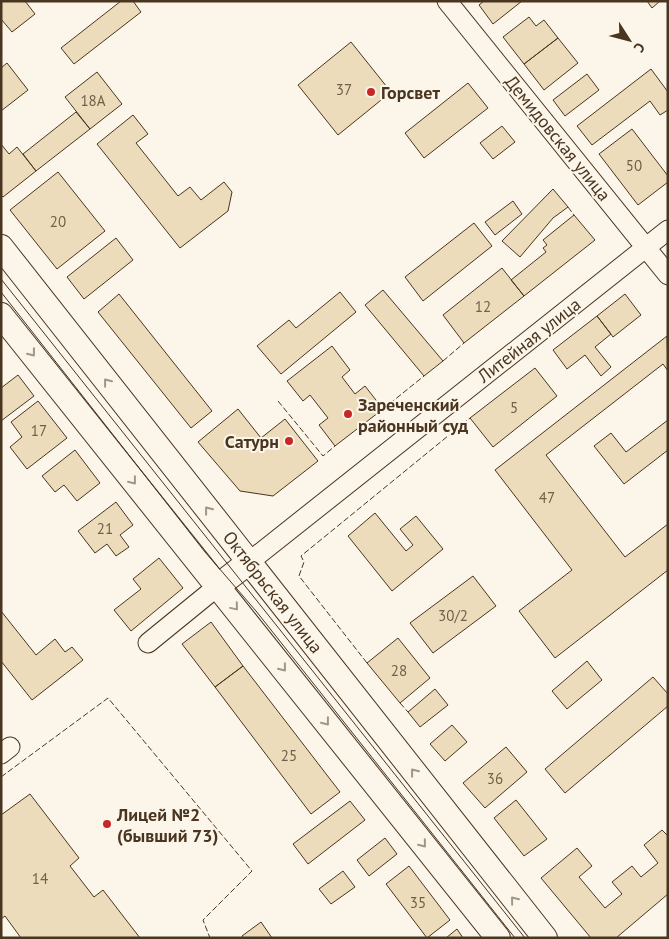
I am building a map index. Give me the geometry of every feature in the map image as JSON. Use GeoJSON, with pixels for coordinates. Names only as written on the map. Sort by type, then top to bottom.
{"type":"FeatureCollection","features":[{"type":"Feature","properties":{"kind":"main road","name":"Октябрьская улица"},"geometry":{"type":"LineString","coordinates":[[1,247],[545,938]]}},
{"type":"Feature","properties":{"kind":"main road"},"geometry":{"type":"LineString","coordinates":[[1,315],[498,938]]}},
{"type":"Feature","properties":{"kind":"main road"},"geometry":{"type":"LineString","coordinates":[[218,586],[249,562]]}},
{"type":"Feature","properties":{"kind":"street","name":"Демидовская улица"},"geometry":{"type":"LineString","coordinates":[[447,1],[668,275]]}},
{"type":"Feature","properties":{"kind":"street","name":"Литейная улица"},"geometry":{"type":"LineString","coordinates":[[249,562],[668,230]]}},
{"type":"Feature","properties":{"kind":"street"},"geometry":{"type":"LineString","coordinates":[[148,643],[218,586]]}},
{"type":"Feature","properties":{"kind":"building"},"geometry":{"type":"Polygon","coordinates":[[[1,1],[25,1],[35,14],[12,32],[1,19],[1,1]]]}},
{"type":"Feature","properties":{"kind":"building"},"geometry":{"type":"Polygon","coordinates":[[[121,1],[133,1],[141,12],[74,64],[61,48],[121,1]]]}},
{"type":"Feature","properties":{"kind":"building"},"geometry":{"type":"Polygon","coordinates":[[[484,1],[522,1],[493,24],[479,5],[484,1]]]}},
{"type":"Feature","properties":{"kind":"building"},"geometry":{"type":"Polygon","coordinates":[[[647,1],[660,1],[652,8],[647,1]]]}},
{"type":"Feature","properties":{"kind":"building"},"geometry":{"type":"Polygon","coordinates":[[[529,17],[536,26],[544,20],[558,38],[524,64],[503,37],[529,17]]]}},
{"type":"Feature","properties":{"kind":"building"},"geometry":{"type":"Polygon","coordinates":[[[558,38],[578,63],[544,90],[524,64],[558,38]]]}},
{"type":"Feature","properties":{"kind":"building"},"geometry":{"type":"Polygon","coordinates":[[[351,42],[391,92],[338,135],[298,85],[351,42]]]}},
{"type":"Feature","properties":{"kind":"building"},"geometry":{"type":"Polygon","coordinates":[[[7,63],[28,90],[1,111],[1,68],[7,63]]]}},
{"type":"Feature","properties":{"kind":"building"},"geometry":{"type":"Polygon","coordinates":[[[651,69],[668,92],[668,110],[660,115],[650,101],[592,145],[577,126],[651,69]]]}},
{"type":"Feature","properties":{"kind":"building"},"geometry":{"type":"Polygon","coordinates":[[[97,72],[122,104],[90,129],[65,97],[97,72]]]}},
{"type":"Feature","properties":{"kind":"building"},"geometry":{"type":"Polygon","coordinates":[[[587,74],[599,90],[565,116],[553,100],[587,74]]]}},
{"type":"Feature","properties":{"kind":"building"},"geometry":{"type":"Polygon","coordinates":[[[468,83],[488,108],[424,158],[405,133],[468,83]]]}},
{"type":"Feature","properties":{"kind":"building"},"geometry":{"type":"Polygon","coordinates":[[[76,112],[90,129],[36,171],[23,154],[76,112]]]}},
{"type":"Feature","properties":{"kind":"building"},"geometry":{"type":"Polygon","coordinates":[[[133,115],[148,134],[136,143],[178,196],[190,187],[201,200],[224,182],[232,192],[228,211],[180,248],[97,144],[133,115]]]}},
{"type":"Feature","properties":{"kind":"building"},"geometry":{"type":"Polygon","coordinates":[[[502,126],[515,142],[493,159],[480,143],[502,126]]]}},
{"type":"Feature","properties":{"kind":"building"},"geometry":{"type":"Polygon","coordinates":[[[632,129],[668,176],[668,182],[638,205],[599,154],[632,129]]]}},
{"type":"Feature","properties":{"kind":"building"},"geometry":{"type":"Polygon","coordinates":[[[1,144],[9,154],[17,147],[36,171],[3,197],[1,195],[1,144]]]}},
{"type":"Feature","properties":{"kind":"building"},"geometry":{"type":"Polygon","coordinates":[[[58,172],[105,231],[57,269],[10,210],[58,172]]]}},
{"type":"Feature","properties":{"kind":"building"},"geometry":{"type":"Polygon","coordinates":[[[553,189],[568,207],[553,218],[520,257],[502,241],[553,189]]]}},
{"type":"Feature","properties":{"kind":"building"},"geometry":{"type":"Polygon","coordinates":[[[513,201],[522,214],[495,235],[485,222],[513,201]]]}},
{"type":"Feature","properties":{"kind":"building"},"geometry":{"type":"Polygon","coordinates":[[[574,215],[595,240],[524,296],[511,280],[546,252],[543,248],[547,245],[543,240],[574,215]]]}},
{"type":"Feature","properties":{"kind":"building"},"geometry":{"type":"Polygon","coordinates":[[[474,223],[492,246],[423,301],[405,277],[474,223]]]}},
{"type":"Feature","properties":{"kind":"building"},"geometry":{"type":"Polygon","coordinates":[[[116,238],[133,260],[84,299],[67,277],[116,238]]]}},
{"type":"Feature","properties":{"kind":"building"},"geometry":{"type":"Polygon","coordinates":[[[502,268],[524,296],[464,343],[443,315],[502,268]]]}},
{"type":"Feature","properties":{"kind":"building"},"geometry":{"type":"Polygon","coordinates":[[[383,290],[443,361],[424,376],[365,305],[383,290]]]}},
{"type":"Feature","properties":{"kind":"building"},"geometry":{"type":"Polygon","coordinates":[[[340,292],[356,312],[281,374],[257,346],[289,320],[296,328],[340,292]]]}},
{"type":"Feature","properties":{"kind":"building"},"geometry":{"type":"Polygon","coordinates":[[[119,294],[212,411],[191,428],[98,312],[119,294]]]}},
{"type":"Feature","properties":{"kind":"building"},"geometry":{"type":"Polygon","coordinates":[[[625,294],[641,315],[613,337],[597,316],[625,294]]]}},
{"type":"Feature","properties":{"kind":"building"},"geometry":{"type":"Polygon","coordinates":[[[597,316],[611,334],[595,347],[611,367],[601,376],[585,355],[567,369],[553,350],[597,316]]]}},
{"type":"Feature","properties":{"kind":"building"},"geometry":{"type":"Polygon","coordinates":[[[667,336],[668,371],[663,364],[546,455],[625,557],[668,524],[668,570],[555,658],[519,611],[572,570],[495,470],[667,336]]]}},
{"type":"Feature","properties":{"kind":"building"},"geometry":{"type":"Polygon","coordinates":[[[332,346],[350,370],[342,377],[355,394],[365,386],[383,409],[335,446],[319,425],[328,418],[310,395],[303,401],[287,381],[332,346]]]}},
{"type":"Feature","properties":{"kind":"building"},"geometry":{"type":"Polygon","coordinates":[[[535,368],[557,396],[493,447],[470,418],[535,368]]]}},
{"type":"Feature","properties":{"kind":"building"},"geometry":{"type":"Polygon","coordinates":[[[18,375],[34,396],[1,421],[1,388],[18,375]]]}},
{"type":"Feature","properties":{"kind":"building"},"geometry":{"type":"Polygon","coordinates":[[[38,401],[67,438],[27,469],[10,447],[22,437],[11,422],[38,401]]]}},
{"type":"Feature","properties":{"kind":"building"},"geometry":{"type":"Polygon","coordinates":[[[238,409],[261,438],[285,419],[318,461],[273,496],[240,491],[198,442],[238,409]]]}},
{"type":"Feature","properties":{"kind":"building"},"geometry":{"type":"Polygon","coordinates":[[[668,420],[668,450],[624,484],[594,446],[611,433],[626,452],[668,420]]]}},
{"type":"Feature","properties":{"kind":"building"},"geometry":{"type":"Polygon","coordinates":[[[75,450],[100,483],[77,501],[64,485],[55,492],[42,476],[75,450]]]}},
{"type":"Feature","properties":{"kind":"building"},"geometry":{"type":"Polygon","coordinates":[[[116,502],[133,525],[120,535],[129,547],[116,556],[107,544],[95,553],[78,531],[116,502]]]}},
{"type":"Feature","properties":{"kind":"building"},"geometry":{"type":"Polygon","coordinates":[[[375,513],[406,551],[413,545],[400,529],[416,516],[443,549],[392,591],[348,536],[375,513]]]}},
{"type":"Feature","properties":{"kind":"building"},"geometry":{"type":"Polygon","coordinates":[[[159,558],[183,588],[131,631],[114,610],[141,589],[133,579],[159,558]]]}},
{"type":"Feature","properties":{"kind":"building"},"geometry":{"type":"Polygon","coordinates":[[[473,576],[496,606],[433,653],[410,623],[473,576]]]}},
{"type":"Feature","properties":{"kind":"building"},"geometry":{"type":"Polygon","coordinates":[[[1,611],[36,655],[55,639],[65,652],[72,647],[83,660],[32,700],[1,661],[1,611]]]}},
{"type":"Feature","properties":{"kind":"building"},"geometry":{"type":"Polygon","coordinates":[[[211,622],[243,666],[215,687],[182,644],[211,622]]]}},
{"type":"Feature","properties":{"kind":"building"},"geometry":{"type":"Polygon","coordinates":[[[398,638],[430,678],[400,703],[367,663],[398,638]]]}},
{"type":"Feature","properties":{"kind":"building"},"geometry":{"type":"Polygon","coordinates":[[[587,661],[602,680],[567,709],[552,691],[587,661]]]}},
{"type":"Feature","properties":{"kind":"building"},"geometry":{"type":"Polygon","coordinates":[[[243,666],[340,792],[311,814],[215,687],[243,666]]]}},
{"type":"Feature","properties":{"kind":"building"},"geometry":{"type":"Polygon","coordinates":[[[653,677],[668,694],[668,706],[565,793],[545,769],[653,677]]]}},
{"type":"Feature","properties":{"kind":"building"},"geometry":{"type":"Polygon","coordinates":[[[435,689],[448,705],[420,727],[408,712],[435,689]]]}},
{"type":"Feature","properties":{"kind":"building"},"geometry":{"type":"Polygon","coordinates":[[[452,725],[467,742],[445,761],[430,744],[452,725]]]}},
{"type":"Feature","properties":{"kind":"building"},"geometry":{"type":"Polygon","coordinates":[[[506,747],[527,772],[485,808],[463,783],[506,747]]]}},
{"type":"Feature","properties":{"kind":"building"},"geometry":{"type":"Polygon","coordinates":[[[30,794],[79,858],[70,866],[94,897],[103,890],[140,938],[21,938],[5,916],[1,919],[1,815],[30,794]]]}},
{"type":"Feature","properties":{"kind":"building"},"geometry":{"type":"Polygon","coordinates":[[[516,800],[547,839],[524,856],[494,818],[516,800]]]}},
{"type":"Feature","properties":{"kind":"building"},"geometry":{"type":"Polygon","coordinates":[[[350,801],[365,820],[308,864],[293,844],[350,801]]]}},
{"type":"Feature","properties":{"kind":"building"},"geometry":{"type":"Polygon","coordinates":[[[662,830],[668,836],[668,894],[616,938],[591,938],[541,878],[577,848],[592,866],[579,877],[605,908],[622,894],[612,882],[632,866],[641,877],[658,863],[644,845],[662,830]]]}},
{"type":"Feature","properties":{"kind":"building"},"geometry":{"type":"Polygon","coordinates":[[[385,838],[397,854],[369,876],[357,860],[385,838]]]}},
{"type":"Feature","properties":{"kind":"building"},"geometry":{"type":"Polygon","coordinates":[[[409,866],[450,920],[427,938],[386,884],[409,866]]]}},
{"type":"Feature","properties":{"kind":"building"},"geometry":{"type":"Polygon","coordinates":[[[343,871],[355,887],[331,904],[319,889],[343,871]]]}},
{"type":"Feature","properties":{"kind":"building"},"geometry":{"type":"Polygon","coordinates":[[[261,922],[272,938],[243,938],[242,936],[261,922]]]}},
{"type":"Feature","properties":{"kind":"building"},"geometry":{"type":"Polygon","coordinates":[[[457,929],[463,938],[446,938],[457,929]]]}},
{"type":"Feature","properties":{"kind":"tram line"},"geometry":{"type":"LineString","coordinates":[[1,279],[525,938]]}},
{"type":"Feature","properties":{"kind":"tram line"},"geometry":{"type":"LineString","coordinates":[[1,292],[205,552],[256,611],[515,938]]}},
{"type":"Feature","properties":{"kind":"fence"},"geometry":{"type":"LineString","coordinates":[[568,207],[574,215]]}},
{"type":"Feature","properties":{"kind":"fence"},"geometry":{"type":"LineString","coordinates":[[443,361],[464,343]]}},
{"type":"Feature","properties":{"kind":"fence"},"geometry":{"type":"LineString","coordinates":[[383,409],[424,376]]}},
{"type":"Feature","properties":{"kind":"fence"},"geometry":{"type":"LineString","coordinates":[[278,401],[323,456],[335,446]]}},
{"type":"Feature","properties":{"kind":"fence"},"geometry":{"type":"LineString","coordinates":[[367,663],[299,576],[304,562],[301,556],[470,418]]}},
{"type":"Feature","properties":{"kind":"fence"},"geometry":{"type":"LineString","coordinates":[[1,777],[108,698],[252,871],[203,920],[210,938]]}},
{"type":"Feature","properties":{"kind":"fence"},"geometry":{"type":"LineString","coordinates":[[400,703],[408,712]]}},
{"type":"Feature","properties":{"kind":"place","name":"Горсвет"},"geometry":{"type":"Point","coordinates":[371,92]}},
{"type":"Feature","properties":{"kind":"place","name":"Зареченский районный суд"},"geometry":{"type":"Point","coordinates":[348,414]}},
{"type":"Feature","properties":{"kind":"place","name":"Сатурн"},"geometry":{"type":"Point","coordinates":[289,441]}},
{"type":"Feature","properties":{"kind":"place","name":"Лицей №2 (бывший 73)"},"geometry":{"type":"Point","coordinates":[107,824]}}]}
